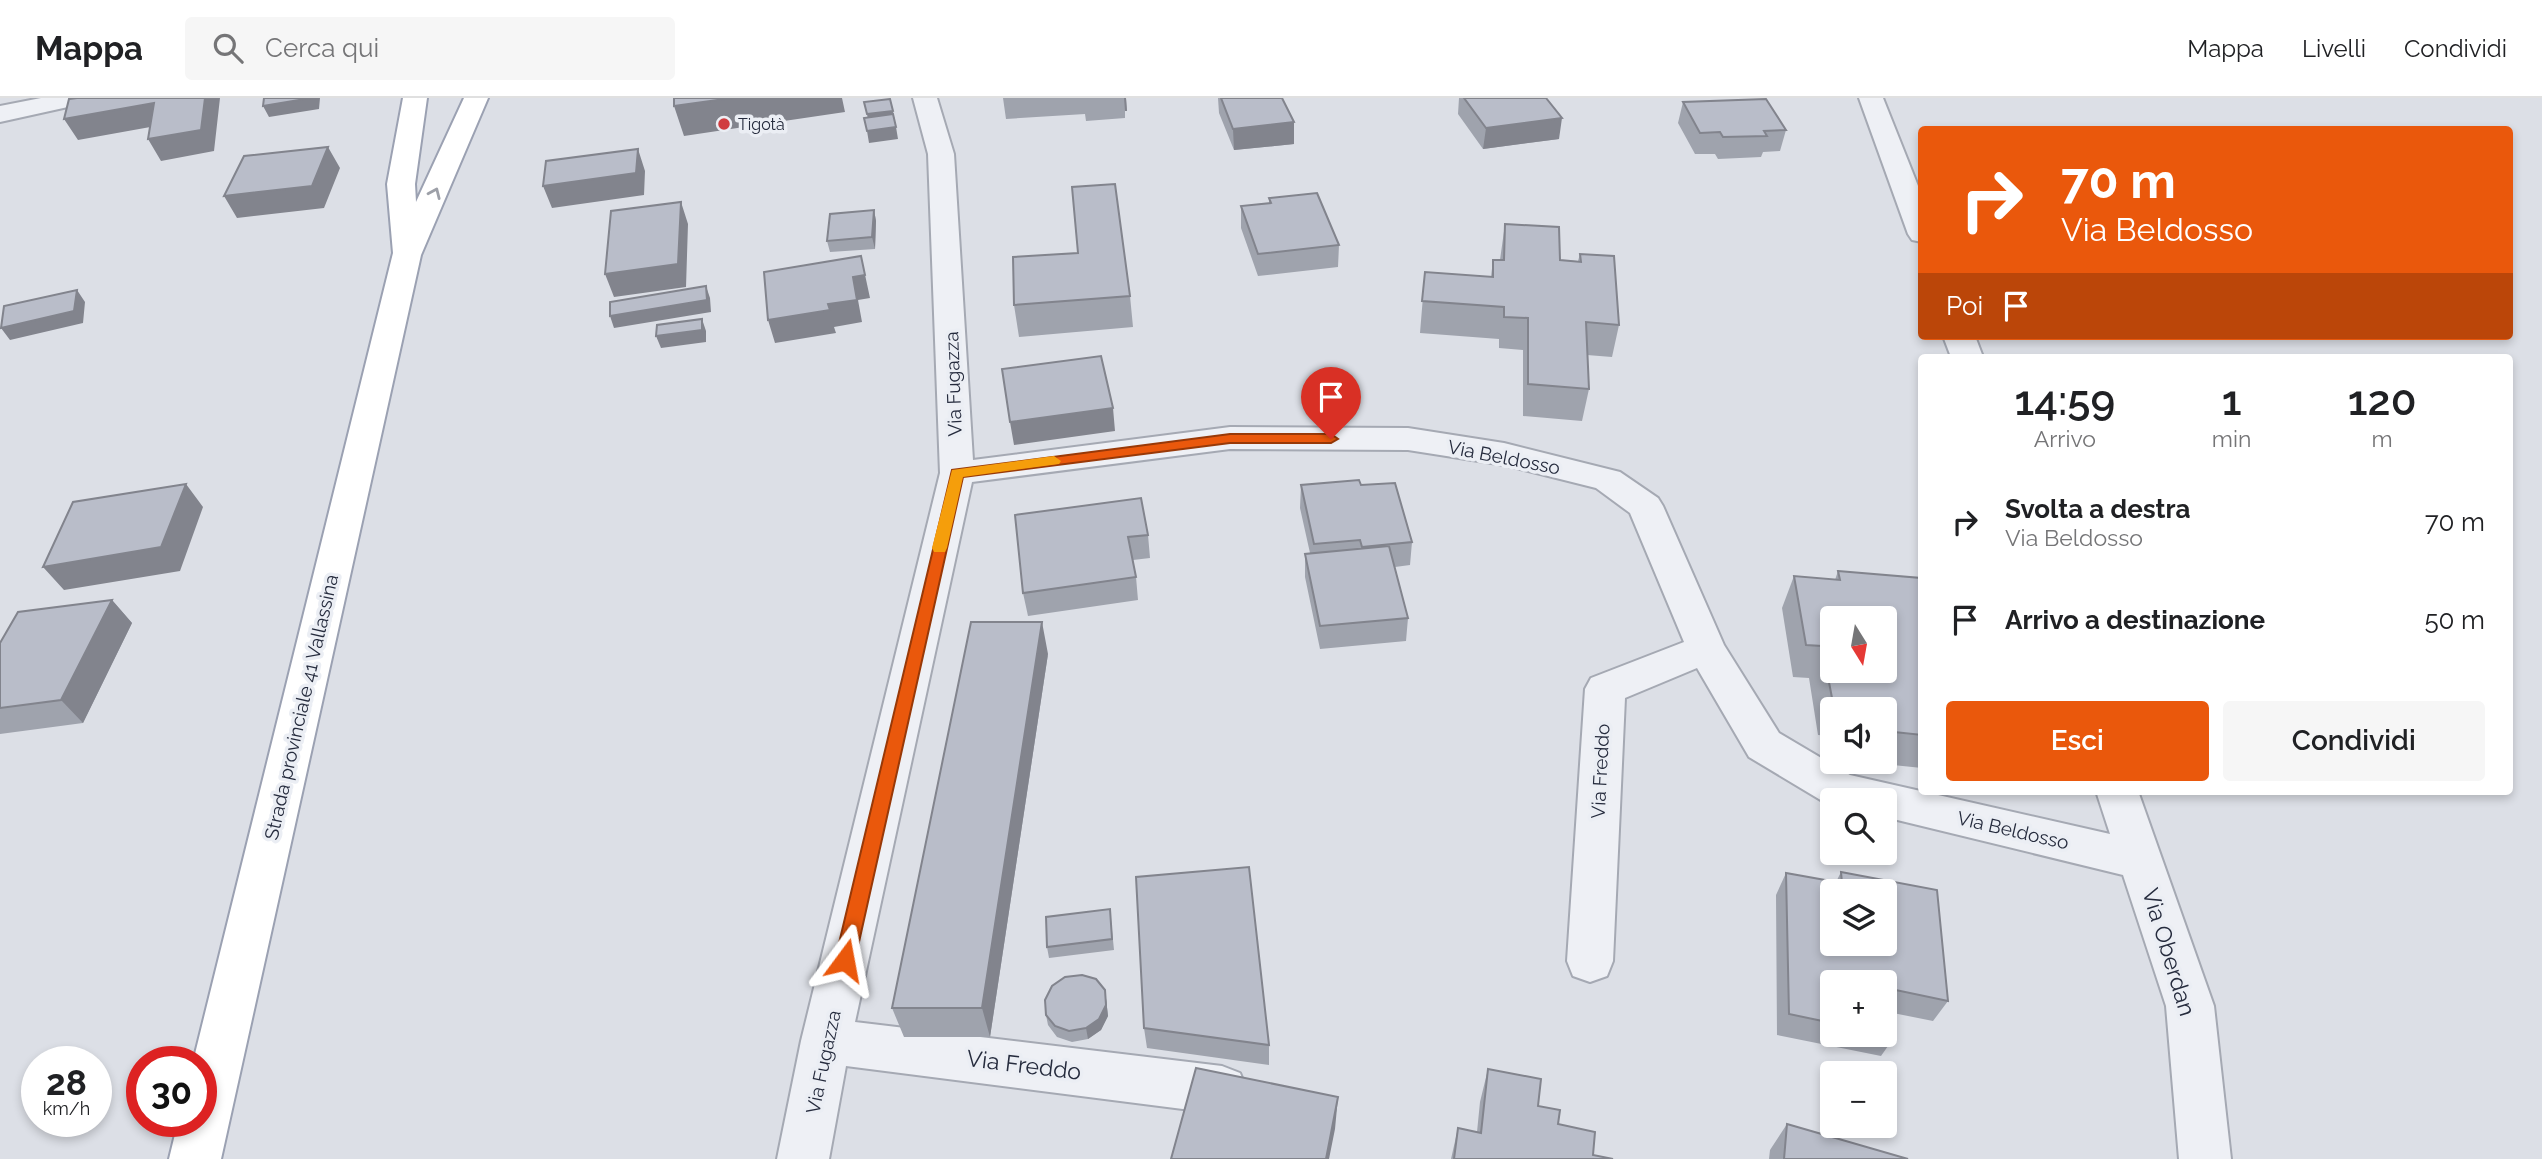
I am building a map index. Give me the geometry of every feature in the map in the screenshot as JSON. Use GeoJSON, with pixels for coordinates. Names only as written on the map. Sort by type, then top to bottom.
{"type":"FeatureCollection","features":[{"type":"Feature","properties":{"kind":"main road","name":"Strada provinciale 41 Vallassina"},"geometry":{"type":"LineString","coordinates":[[407,255],[401,184],[415,98]]}},
{"type":"Feature","properties":{"kind":"main road","name":"Strada provinciale 41 Vallassina"},"geometry":{"type":"LineString","coordinates":[[195,1159],[407,255],[476,98]]}},
{"type":"Feature","properties":{"kind":"street"},"geometry":{"type":"LineString","coordinates":[[0,140],[1,114],[78,98]]}},
{"type":"Feature","properties":{"kind":"street","name":"Via Fugazza"},"geometry":{"type":"LineString","coordinates":[[803,1159],[826,1041],[957,473],[941,154],[925,98]]}},
{"type":"Feature","properties":{"kind":"street"},"geometry":{"type":"LineString","coordinates":[[1871,98],[1918,223]]}},
{"type":"Feature","properties":{"kind":"street","name":"Via Beldosso"},"geometry":{"type":"LineString","coordinates":[[957,473],[1230,438],[1408,439],[1504,454],[1608,480],[1645,506],[1706,649],[1764,746],[1836,788]]}},
{"type":"Feature","properties":{"kind":"street","name":"Via Freddo"},"geometry":{"type":"LineString","coordinates":[[1590,961],[1605,689],[1706,649]]}},
{"type":"Feature","properties":{"kind":"street","name":"Via Oberdan"},"geometry":{"type":"LineString","coordinates":[[2118,795],[2190,1006],[2207,1147]]}},
{"type":"Feature","properties":{"kind":"street","name":"Via Beldosso"},"geometry":{"type":"LineString","coordinates":[[1897,803],[2140,860]]}},
{"type":"Feature","properties":{"kind":"street","name":"Via Freddo"},"geometry":{"type":"LineString","coordinates":[[826,1041],[1222,1090]]}},
{"type":"Feature","properties":{"kind":"building"},"geometry":{"type":"Polygon","coordinates":[[[205,98],[201,130],[148,139],[154,103],[64,119],[69,99],[205,98]]]}},
{"type":"Feature","properties":{"kind":"building"},"geometry":{"type":"Polygon","coordinates":[[[264,98],[311,98],[263,106],[264,98]]]}},
{"type":"Feature","properties":{"kind":"building"},"geometry":{"type":"Polygon","coordinates":[[[674,98],[732,98],[674,106],[674,98]]]}},
{"type":"Feature","properties":{"kind":"building"},"geometry":{"type":"Polygon","coordinates":[[[1221,98],[1282,98],[1294,122],[1233,129],[1221,98]]]}},
{"type":"Feature","properties":{"kind":"building"},"geometry":{"type":"Polygon","coordinates":[[[1464,98],[1546,98],[1562,118],[1486,128],[1464,98]]]}},
{"type":"Feature","properties":{"kind":"building"},"geometry":{"type":"Polygon","coordinates":[[[890,99],[893,111],[867,114],[864,102],[890,99]]]}},
{"type":"Feature","properties":{"kind":"building"},"geometry":{"type":"Polygon","coordinates":[[[1766,99],[1786,130],[1764,131],[1767,136],[1723,137],[1720,132],[1700,133],[1683,102],[1766,99]]]}},
{"type":"Feature","properties":{"kind":"building"},"geometry":{"type":"Polygon","coordinates":[[[893,114],[896,127],[867,131],[864,118],[893,114]]]}},
{"type":"Feature","properties":{"kind":"building"},"geometry":{"type":"Polygon","coordinates":[[[328,147],[312,186],[224,196],[244,156],[328,147]]]}},
{"type":"Feature","properties":{"kind":"building"},"geometry":{"type":"Polygon","coordinates":[[[638,149],[636,173],[543,186],[546,161],[638,149]]]}},
{"type":"Feature","properties":{"kind":"building"},"geometry":{"type":"Polygon","coordinates":[[[1115,184],[1130,296],[1014,305],[1013,257],[1078,253],[1072,187],[1115,184]]]}},
{"type":"Feature","properties":{"kind":"building"},"geometry":{"type":"Polygon","coordinates":[[[1317,193],[1339,245],[1258,254],[1241,206],[1271,203],[1269,198],[1317,193]]]}},
{"type":"Feature","properties":{"kind":"building"},"geometry":{"type":"Polygon","coordinates":[[[681,202],[678,264],[605,274],[611,211],[681,202]]]}},
{"type":"Feature","properties":{"kind":"building"},"geometry":{"type":"Polygon","coordinates":[[[874,210],[872,237],[827,241],[830,214],[874,210]]]}},
{"type":"Feature","properties":{"kind":"building"},"geometry":{"type":"Polygon","coordinates":[[[1505,224],[1559,227],[1560,260],[1581,262],[1580,254],[1614,256],[1619,325],[1586,322],[1589,389],[1528,384],[1528,318],[1504,317],[1504,307],[1422,301],[1425,272],[1493,277],[1493,260],[1504,260],[1505,224]]]}},
{"type":"Feature","properties":{"kind":"building"},"geometry":{"type":"Polygon","coordinates":[[[861,256],[865,275],[853,277],[857,300],[828,304],[830,310],[768,320],[764,272],[861,256]]]}},
{"type":"Feature","properties":{"kind":"building"},"geometry":{"type":"Polygon","coordinates":[[[706,286],[707,300],[610,316],[610,302],[706,286]]]}},
{"type":"Feature","properties":{"kind":"building"},"geometry":{"type":"Polygon","coordinates":[[[77,290],[74,311],[1,328],[4,306],[77,290]]]}},
{"type":"Feature","properties":{"kind":"building"},"geometry":{"type":"Polygon","coordinates":[[[702,319],[702,330],[656,336],[657,325],[702,319]]]}},
{"type":"Feature","properties":{"kind":"building"},"geometry":{"type":"Polygon","coordinates":[[[1101,356],[1113,408],[1010,422],[1002,369],[1101,356]]]}},
{"type":"Feature","properties":{"kind":"building"},"geometry":{"type":"Polygon","coordinates":[[[1359,480],[1361,485],[1395,483],[1412,542],[1362,547],[1360,540],[1314,544],[1301,485],[1359,480]]]}},
{"type":"Feature","properties":{"kind":"building"},"geometry":{"type":"Polygon","coordinates":[[[186,484],[161,547],[43,567],[73,502],[186,484]]]}},
{"type":"Feature","properties":{"kind":"building"},"geometry":{"type":"Polygon","coordinates":[[[1141,498],[1148,535],[1128,537],[1136,577],[1023,593],[1015,515],[1141,498]]]}},
{"type":"Feature","properties":{"kind":"building"},"geometry":{"type":"Polygon","coordinates":[[[1389,546],[1408,618],[1320,626],[1305,554],[1389,546]]]}},
{"type":"Feature","properties":{"kind":"building"},"geometry":{"type":"Polygon","coordinates":[[[1838,571],[1918,578],[1918,735],[1897,732],[1897,697],[1832,697],[1829,683],[1897,683],[1897,606],[1820,606],[1820,646],[1806,645],[1794,576],[1840,580],[1838,571]]]}},
{"type":"Feature","properties":{"kind":"building"},"geometry":{"type":"Polygon","coordinates":[[[112,600],[61,700],[0,708],[0,643],[18,612],[112,600]]]}},
{"type":"Feature","properties":{"kind":"building"},"geometry":{"type":"Polygon","coordinates":[[[971,622],[1042,622],[982,1008],[892,1008],[971,622]]]}},
{"type":"Feature","properties":{"kind":"building"},"geometry":{"type":"Polygon","coordinates":[[[1249,867],[1269,1045],[1144,1028],[1136,877],[1249,867]]]}},
{"type":"Feature","properties":{"kind":"building"},"geometry":{"type":"Polygon","coordinates":[[[1841,872],[1878,879],[1842,879],[1841,872]]]}},
{"type":"Feature","properties":{"kind":"building"},"geometry":{"type":"Polygon","coordinates":[[[1786,873],[1820,879],[1820,956],[1897,956],[1897,882],[1937,890],[1948,1001],[1897,990],[1897,970],[1820,970],[1820,1020],[1789,1014],[1786,873]]]}},
{"type":"Feature","properties":{"kind":"building"},"geometry":{"type":"Polygon","coordinates":[[[1110,909],[1112,939],[1047,947],[1046,917],[1110,909]]]}},
{"type":"Feature","properties":{"kind":"building"},"geometry":{"type":"Polygon","coordinates":[[[1082,975],[1096,979],[1105,990],[1106,1005],[1099,1019],[1086,1028],[1069,1031],[1055,1026],[1046,1015],[1045,1000],[1052,986],[1065,977],[1082,975]]]}},
{"type":"Feature","properties":{"kind":"building"},"geometry":{"type":"Polygon","coordinates":[[[1196,1068],[1338,1097],[1326,1159],[1171,1159],[1196,1068]]]}},
{"type":"Feature","properties":{"kind":"building"},"geometry":{"type":"Polygon","coordinates":[[[1488,1069],[1541,1079],[1538,1106],[1560,1110],[1558,1124],[1595,1132],[1593,1155],[1613,1159],[1454,1159],[1458,1128],[1481,1133],[1488,1069]]]}},
{"type":"Feature","properties":{"kind":"building"},"geometry":{"type":"Polygon","coordinates":[[[1787,1124],[1820,1134],[1820,1138],[1835,1138],[1908,1159],[1784,1159],[1787,1124]]]}},
{"type":"Feature","properties":{"kind":"slow traffic"},"geometry":{"type":"LineString","coordinates":[[939,548],[957,473],[1054,461]]}},
{"type":"Feature","properties":{"kind":"place","name":"Tigotà"},"geometry":{"type":"Point","coordinates":[724,124]}},
{"type":"Feature","properties":{"kind":"route"},"geometry":{"type":"LineString","coordinates":[[845,960],[957,473],[1230,438],[1331,439]]}}]}
